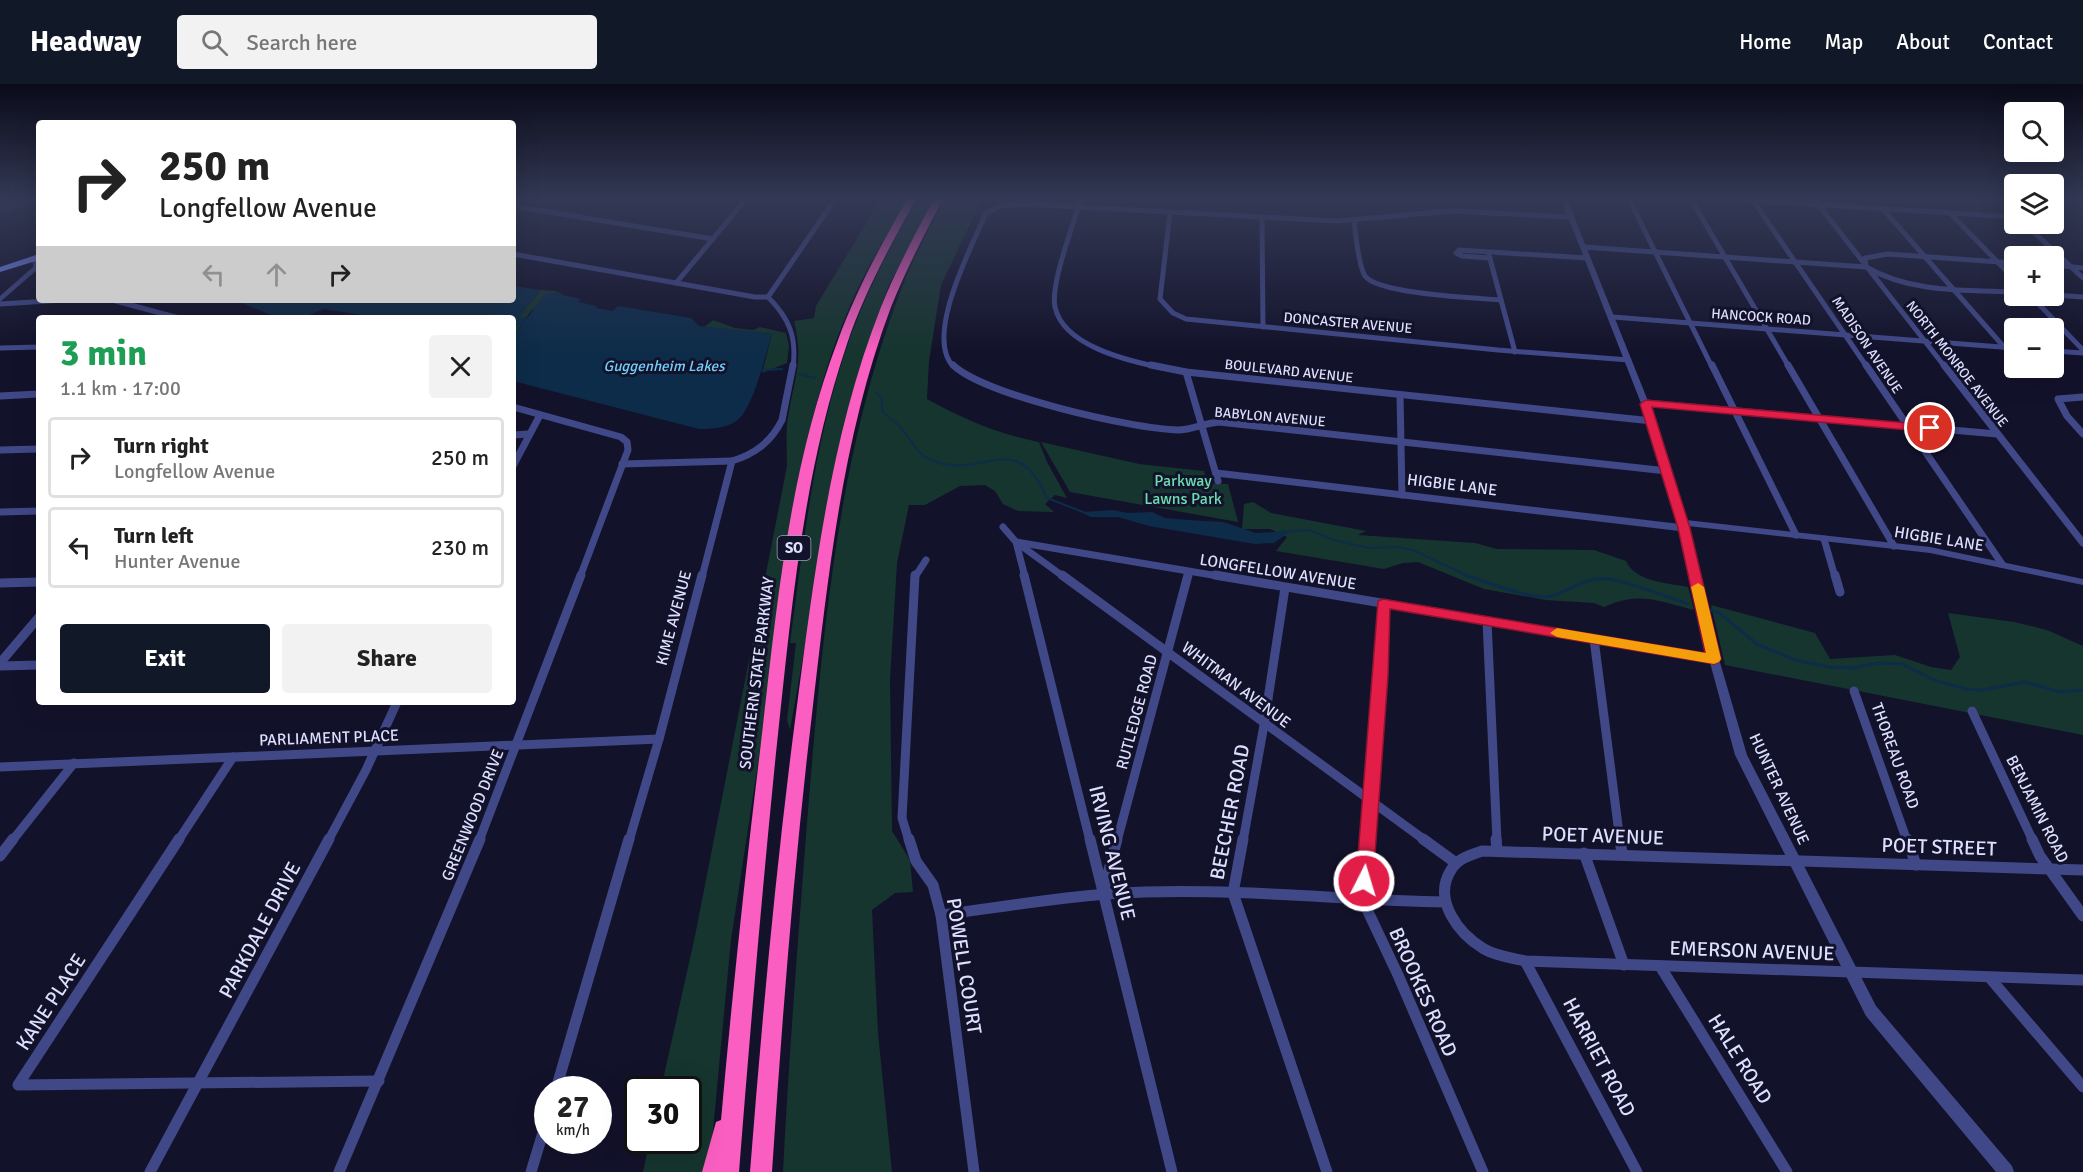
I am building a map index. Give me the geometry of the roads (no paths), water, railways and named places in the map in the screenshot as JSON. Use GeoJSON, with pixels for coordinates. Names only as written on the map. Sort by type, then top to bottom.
{"type":"FeatureCollection","features":[{"type":"Feature","properties":{"kind":"highway","name":"SOUTHERN STATE PARKWAY"},"geometry":{"type":"LineString","coordinates":[[728,1172],[771,726],[805,478],[820,415],[843,340],[871,272],[883,250]]}},
{"type":"Feature","properties":{"kind":"highway","name":"SO"},"geometry":{"type":"LineString","coordinates":[[763,1165],[776,972],[810,659],[837,494],[857,398],[877,333],[912,250]]}},
{"type":"Feature","properties":{"kind":"highway"},"geometry":{"type":"LineString","coordinates":[[713,1172],[735,1084]]}},
{"type":"Feature","properties":{"kind":"main road"},"geometry":{"type":"LineString","coordinates":[[0,270],[36,258]]}},
{"type":"Feature","properties":{"kind":"street"},"geometry":{"type":"LineString","coordinates":[[676,283],[704,250]]}},
{"type":"Feature","properties":{"kind":"street"},"geometry":{"type":"LineString","coordinates":[[768,297],[800,250]]}},
{"type":"Feature","properties":{"kind":"street","name":"BABYLON AVENUE"},"geometry":{"type":"LineString","coordinates":[[971,250],[947,307],[945,350],[947,361],[955,371],[970,379],[1057,408],[1163,429],[1192,429],[1219,422],[1667,471]]}},
{"type":"Feature","properties":{"kind":"street","name":"BOULEVARD AVENUE"},"geometry":{"type":"LineString","coordinates":[[1067,250],[1056,288],[1055,307],[1059,316],[1080,338],[1101,350],[1131,362],[1186,372],[1652,421]]}},
{"type":"Feature","properties":{"kind":"street","name":"DONCASTER AVENUE"},"geometry":{"type":"LineString","coordinates":[[1165,250],[1159,294],[1165,306],[1186,318],[1515,352],[1629,360]]}},
{"type":"Feature","properties":{"kind":"street"},"geometry":{"type":"LineString","coordinates":[[1262,250],[1263,327]]}},
{"type":"Feature","properties":{"kind":"street"},"geometry":{"type":"LineString","coordinates":[[1359,250],[1364,275],[1371,281],[1395,288],[1501,300]]}},
{"type":"Feature","properties":{"kind":"street"},"geometry":{"type":"LineString","coordinates":[[1489,255],[1459,250],[1456,253],[1462,256],[1655,252],[1866,267],[1879,276],[1891,280],[2004,291]]}},
{"type":"Feature","properties":{"kind":"street"},"geometry":{"type":"LineString","coordinates":[[1721,250],[1894,546]]}},
{"type":"Feature","properties":{"kind":"street","name":"MADISON AVENUE"},"geometry":{"type":"LineString","coordinates":[[1787,250],[2002,564]]}},
{"type":"Feature","properties":{"kind":"street","name":"NORTH MONROE AVENUE"},"geometry":{"type":"LineString","coordinates":[[1853,250],[2083,543]]}},
{"type":"Feature","properties":{"kind":"street"},"geometry":{"type":"LineString","coordinates":[[1920,250],[2004,347]]}},
{"type":"Feature","properties":{"kind":"street"},"geometry":{"type":"LineString","coordinates":[[1985,250],[2004,269]]}},
{"type":"Feature","properties":{"kind":"street"},"geometry":{"type":"LineString","coordinates":[[2053,250],[2083,278]]}},
{"type":"Feature","properties":{"kind":"street","name":"HUNTER AVENUE"},"geometry":{"type":"LineString","coordinates":[[1586,252],[1652,421],[1683,525],[1714,659],[1741,754],[1871,1011],[2006,1172]]}},
{"type":"Feature","properties":{"kind":"street"},"geometry":{"type":"LineString","coordinates":[[1655,252],[1796,535]]}},
{"type":"Feature","properties":{"kind":"street"},"geometry":{"type":"LineString","coordinates":[[1866,267],[1865,258],[1877,254],[2004,262]]}},
{"type":"Feature","properties":{"kind":"street"},"geometry":{"type":"LineString","coordinates":[[516,255],[755,297],[768,297],[789,322],[795,349],[778,431],[750,455],[732,461],[622,464],[628,450],[627,442],[621,437],[516,409]]}},
{"type":"Feature","properties":{"kind":"street"},"geometry":{"type":"LineString","coordinates":[[1489,255],[1515,352]]}},
{"type":"Feature","properties":{"kind":"street"},"geometry":{"type":"LineString","coordinates":[[2064,266],[2083,268]]}},
{"type":"Feature","properties":{"kind":"street"},"geometry":{"type":"LineString","coordinates":[[0,302],[36,268]]}},
{"type":"Feature","properties":{"kind":"street"},"geometry":{"type":"LineString","coordinates":[[2064,295],[2083,297]]}},
{"type":"Feature","properties":{"kind":"street"},"geometry":{"type":"LineString","coordinates":[[0,302],[36,301]]}},
{"type":"Feature","properties":{"kind":"street"},"geometry":{"type":"LineString","coordinates":[[123,303],[168,315]]}},
{"type":"Feature","properties":{"kind":"street"},"geometry":{"type":"LineString","coordinates":[[2040,306],[2083,351]]}},
{"type":"Feature","properties":{"kind":"street","name":"HANCOCK ROAD"},"geometry":{"type":"LineString","coordinates":[[1612,317],[2004,347]]}},
{"type":"Feature","properties":{"kind":"street"},"geometry":{"type":"LineString","coordinates":[[0,348],[36,347]]}},
{"type":"Feature","properties":{"kind":"street"},"geometry":{"type":"LineString","coordinates":[[2064,351],[2083,351]]}},
{"type":"Feature","properties":{"kind":"street"},"geometry":{"type":"LineString","coordinates":[[1186,372],[1218,481]]}},
{"type":"Feature","properties":{"kind":"street"},"geometry":{"type":"LineString","coordinates":[[0,396],[36,394]]}},
{"type":"Feature","properties":{"kind":"street"},"geometry":{"type":"LineString","coordinates":[[1400,394],[1402,495]]}},
{"type":"Feature","properties":{"kind":"street"},"geometry":{"type":"LineString","coordinates":[[2083,397],[2058,399],[2067,416],[2083,434]]}},
{"type":"Feature","properties":{"kind":"street"},"geometry":{"type":"LineString","coordinates":[[1646,404],[1996,434]]}},
{"type":"Feature","properties":{"kind":"street"},"geometry":{"type":"LineString","coordinates":[[516,460],[540,415]]}},
{"type":"Feature","properties":{"kind":"street"},"geometry":{"type":"LineString","coordinates":[[516,435],[529,434]]}},
{"type":"Feature","properties":{"kind":"street"},"geometry":{"type":"LineString","coordinates":[[0,450],[36,449]]}},
{"type":"Feature","properties":{"kind":"street","name":"KIME AVENUE"},"geometry":{"type":"LineString","coordinates":[[560,1076],[659,739],[732,461]]}},
{"type":"Feature","properties":{"kind":"street","name":"GREENWOOD DRIVE"},"geometry":{"type":"LineString","coordinates":[[339,1172],[518,744],[622,464]]}},
{"type":"Feature","properties":{"kind":"street","name":"HIGBIE LANE"},"geometry":{"type":"LineString","coordinates":[[1216,473],[1402,495],[1894,546],[1949,553],[2083,582]]}},
{"type":"Feature","properties":{"kind":"street"},"geometry":{"type":"LineString","coordinates":[[0,512],[36,511]]}},
{"type":"Feature","properties":{"kind":"street","name":"WHITMAN AVENUE"},"geometry":{"type":"LineString","coordinates":[[1003,527],[1016,542],[1456,863]]}},
{"type":"Feature","properties":{"kind":"street"},"geometry":{"type":"LineString","coordinates":[[1824,539],[1840,592]]}},
{"type":"Feature","properties":{"kind":"street","name":"LONGFELLOW AVENUE"},"geometry":{"type":"LineString","coordinates":[[1016,542],[1714,659]]}},
{"type":"Feature","properties":{"kind":"street","name":"IRVING AVENUE"},"geometry":{"type":"LineString","coordinates":[[1016,542],[1172,1172]]}},
{"type":"Feature","properties":{"kind":"street","name":"POWELL COURT"},"geometry":{"type":"LineString","coordinates":[[926,560],[915,576],[902,818],[916,861],[933,885],[941,915],[974,1172]]}},
{"type":"Feature","properties":{"kind":"street","name":"RUTLEDGE ROAD"},"geometry":{"type":"LineString","coordinates":[[1103,894],[1189,572]]}},
{"type":"Feature","properties":{"kind":"street"},"geometry":{"type":"LineString","coordinates":[[0,584],[36,582]]}},
{"type":"Feature","properties":{"kind":"street","name":"BEECHER ROAD"},"geometry":{"type":"LineString","coordinates":[[1285,588],[1264,725],[1233,894],[1327,1172]]}},
{"type":"Feature","properties":{"kind":"street","name":"BROOKES ROAD"},"geometry":{"type":"LineString","coordinates":[[1383,604],[1363,901],[1398,975],[1483,1172]]}},
{"type":"Feature","properties":{"kind":"street"},"geometry":{"type":"LineString","coordinates":[[0,665],[36,621]]}},
{"type":"Feature","properties":{"kind":"street"},"geometry":{"type":"LineString","coordinates":[[1487,621],[1497,850]]}},
{"type":"Feature","properties":{"kind":"street"},"geometry":{"type":"LineString","coordinates":[[1594,639],[1622,854]]}},
{"type":"Feature","properties":{"kind":"street"},"geometry":{"type":"LineString","coordinates":[[0,665],[36,665]]}},
{"type":"Feature","properties":{"kind":"street","name":"THOREAU ROAD"},"geometry":{"type":"LineString","coordinates":[[1854,692],[1916,865]]}},
{"type":"Feature","properties":{"kind":"street","name":"PARKDALE DRIVE"},"geometry":{"type":"LineString","coordinates":[[150,1172],[318,862],[396,705]]}},
{"type":"Feature","properties":{"kind":"street","name":"BENJAMIN ROAD"},"geometry":{"type":"LineString","coordinates":[[1972,711],[2040,856],[2083,916]]}},
{"type":"Feature","properties":{"kind":"street","name":"PARLIAMENT PLACE"},"geometry":{"type":"LineString","coordinates":[[0,767],[659,739]]}},
{"type":"Feature","properties":{"kind":"street","name":"KANE PLACE"},"geometry":{"type":"LineString","coordinates":[[232,757],[18,1085],[379,1081]]}},
{"type":"Feature","properties":{"kind":"street"},"geometry":{"type":"LineString","coordinates":[[0,856],[74,763]]}},
{"type":"Feature","properties":{"kind":"street","name":"POET AVENUE"},"geometry":{"type":"LineString","coordinates":[[1456,863],[1470,854],[1497,850],[1794,861]]}},
{"type":"Feature","properties":{"kind":"street"},"geometry":{"type":"LineString","coordinates":[[1584,853],[1624,965]]}},
{"type":"Feature","properties":{"kind":"street","name":"POET STREET"},"geometry":{"type":"LineString","coordinates":[[1794,861],[2083,870]]}},
{"type":"Feature","properties":{"kind":"street"},"geometry":{"type":"LineString","coordinates":[[941,915],[1103,894],[1233,894],[1363,901],[1445,902],[1443,889],[1445,879],[1456,863]]}},
{"type":"Feature","properties":{"kind":"street","name":"EMERSON AVENUE"},"geometry":{"type":"LineString","coordinates":[[1445,902],[1457,926],[1468,937],[1485,949],[1526,961],[1852,974],[2083,980]]}},
{"type":"Feature","properties":{"kind":"street","name":"HARRIET ROAD"},"geometry":{"type":"LineString","coordinates":[[1526,961],[1637,1172]]}},
{"type":"Feature","properties":{"kind":"street","name":"HALE ROAD"},"geometry":{"type":"LineString","coordinates":[[1660,966],[1787,1172]]}},
{"type":"Feature","properties":{"kind":"street"},"geometry":{"type":"LineString","coordinates":[[1989,977],[2083,1087]]}},
{"type":"Feature","properties":{"kind":"street"},"geometry":{"type":"LineString","coordinates":[[531,1172],[536,1154]]}},
{"type":"Feature","properties":{"kind":"water"},"geometry":{"type":"Polygon","coordinates":[[[516,286],[541,290],[516,319],[516,315],[362,315],[324,309],[309,315],[272,315],[242,303],[516,303],[516,286]]]}},
{"type":"Feature","properties":{"kind":"water","name":"Guggenheim Lakes"},"geometry":{"type":"Polygon","coordinates":[[[553,293],[581,299],[578,302],[613,311],[618,306],[691,318],[699,326],[772,334],[750,401],[740,418],[731,424],[699,429],[516,382],[516,333],[545,294],[553,293]]]}},
{"type":"Feature","properties":{"kind":"water"},"geometry":{"type":"Polygon","coordinates":[[[1113,510],[1128,513],[1152,512],[1165,518],[1223,522],[1256,533],[1291,531],[1274,543],[1255,544],[1149,526],[1118,517],[1091,517],[1081,512],[1113,510]]]}},
{"type":"Feature","properties":{"kind":"waterway"},"geometry":{"type":"LineString","coordinates":[[516,321],[545,326]]}},
{"type":"Feature","properties":{"kind":"waterway"},"geometry":{"type":"LineString","coordinates":[[761,370],[782,369]]}},
{"type":"Feature","properties":{"kind":"waterway"},"geometry":{"type":"LineString","coordinates":[[799,374],[815,378]]}},
{"type":"Feature","properties":{"kind":"waterway"},"geometry":{"type":"LineString","coordinates":[[876,393],[882,398],[882,411],[930,460],[954,465],[1012,460],[1024,465],[1036,477],[1047,498],[1083,512]]}},
{"type":"Feature","properties":{"kind":"waterway"},"geometry":{"type":"LineString","coordinates":[[1281,532],[1309,530],[1334,540],[1369,548],[1397,547],[1413,550],[1467,576]]}},
{"type":"Feature","properties":{"kind":"waterway"},"geometry":{"type":"LineString","coordinates":[[1467,576],[1524,594],[1547,597],[1587,581],[1616,580],[1688,604]]}},
{"type":"Feature","properties":{"kind":"waterway"},"geometry":{"type":"LineString","coordinates":[[1711,610],[1719,613],[1757,644],[1795,660],[1828,667],[1853,668],[1878,663],[1902,664],[1934,680],[1966,689],[1982,690],[2025,682],[2060,692],[2083,690]]}},
{"type":"Feature","properties":{"kind":"park label","name":"Parkway Lawns Park"},"geometry":{"type":"Point","coordinates":[1183,490]}}]}
